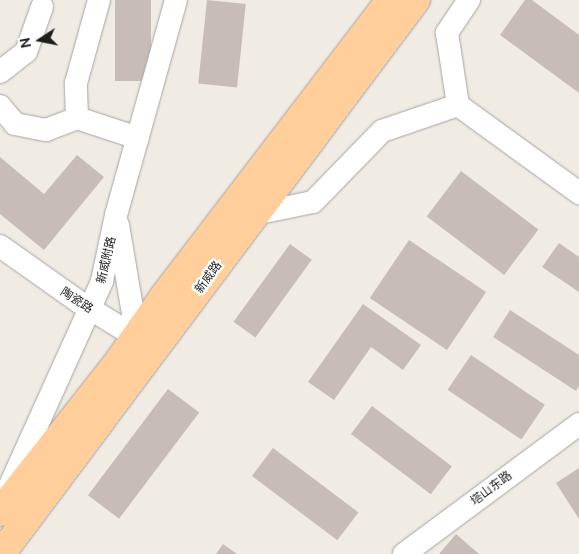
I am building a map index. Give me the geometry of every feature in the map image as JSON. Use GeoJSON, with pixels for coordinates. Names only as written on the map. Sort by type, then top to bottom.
{"type":"FeatureCollection","features":[{"type":"Feature","properties":{"kind":"main road","name":"新威路"},"geometry":{"type":"LineString","coordinates":[[1,554],[147,344],[169,289],[390,0]]}},
{"type":"Feature","properties":{"kind":"main road","name":"新威路"},"geometry":{"type":"LineString","coordinates":[[0,512],[147,344],[254,214],[416,0]]}},
{"type":"Feature","properties":{"kind":"street"},"geometry":{"type":"LineString","coordinates":[[76,118],[76,83],[100,0]]}},
{"type":"Feature","properties":{"kind":"street","name":"新威附路"},"geometry":{"type":"LineString","coordinates":[[0,507],[102,281],[116,215],[176,0]]}},
{"type":"Feature","properties":{"kind":"street"},"geometry":{"type":"LineString","coordinates":[[469,0],[447,33],[458,105],[579,193]]}},
{"type":"Feature","properties":{"kind":"street"},"geometry":{"type":"LineString","coordinates":[[0,72],[26,52],[42,7]]}},
{"type":"Feature","properties":{"kind":"street"},"geometry":{"type":"LineString","coordinates":[[254,214],[313,202],[382,131],[458,105]]}},
{"type":"Feature","properties":{"kind":"street"},"geometry":{"type":"LineString","coordinates":[[0,106],[15,124],[46,130],[76,118],[138,138]]}},
{"type":"Feature","properties":{"kind":"street"},"geometry":{"type":"LineString","coordinates":[[116,215],[147,344]]}},
{"type":"Feature","properties":{"kind":"street","name":"陶瓷路"},"geometry":{"type":"LineString","coordinates":[[0,246],[91,309],[147,344]]}},
{"type":"Feature","properties":{"kind":"street","name":"塔山东路"},"geometry":{"type":"LineString","coordinates":[[404,554],[579,424]]}},
{"type":"Feature","properties":{"kind":"building"},"geometry":{"type":"Polygon","coordinates":[[[115,0],[151,0],[151,81],[115,81],[115,0]]]}},
{"type":"Feature","properties":{"kind":"building"},"geometry":{"type":"Polygon","coordinates":[[[207,0],[246,4],[237,88],[198,84],[207,0]]]}},
{"type":"Feature","properties":{"kind":"building"},"geometry":{"type":"Polygon","coordinates":[[[525,0],[532,0],[579,35],[579,93],[500,35],[525,0]]]}},
{"type":"Feature","properties":{"kind":"building"},"geometry":{"type":"Polygon","coordinates":[[[77,155],[104,177],[44,250],[0,214],[0,157],[44,194],[77,155]]]}},
{"type":"Feature","properties":{"kind":"building"},"geometry":{"type":"Polygon","coordinates":[[[461,171],[538,229],[504,275],[427,217],[461,171]]]}},
{"type":"Feature","properties":{"kind":"building"},"geometry":{"type":"Polygon","coordinates":[[[409,240],[486,292],[447,350],[370,298],[409,240]]]}},
{"type":"Feature","properties":{"kind":"building"},"geometry":{"type":"Polygon","coordinates":[[[559,243],[579,257],[579,292],[542,267],[559,243]]]}},
{"type":"Feature","properties":{"kind":"building"},"geometry":{"type":"Polygon","coordinates":[[[290,244],[312,260],[255,338],[234,322],[290,244]]]}},
{"type":"Feature","properties":{"kind":"building"},"geometry":{"type":"Polygon","coordinates":[[[363,304],[421,345],[403,370],[371,347],[334,400],[308,382],[363,304]]]}},
{"type":"Feature","properties":{"kind":"building"},"geometry":{"type":"Polygon","coordinates":[[[510,310],[579,355],[579,386],[576,391],[493,337],[510,310]]]}},
{"type":"Feature","properties":{"kind":"building"},"geometry":{"type":"Polygon","coordinates":[[[471,355],[545,405],[521,440],[448,390],[471,355]]]}},
{"type":"Feature","properties":{"kind":"building"},"geometry":{"type":"Polygon","coordinates":[[[168,389],[199,412],[119,519],[88,495],[168,389]]]}},
{"type":"Feature","properties":{"kind":"building"},"geometry":{"type":"Polygon","coordinates":[[[372,406],[452,466],[431,494],[351,434],[372,406]]]}},
{"type":"Feature","properties":{"kind":"building"},"geometry":{"type":"Polygon","coordinates":[[[273,448],[358,512],[337,540],[252,476],[273,448]]]}},
{"type":"Feature","properties":{"kind":"building"},"geometry":{"type":"Polygon","coordinates":[[[579,468],[579,519],[556,483],[579,468]]]}},
{"type":"Feature","properties":{"kind":"building"},"geometry":{"type":"Polygon","coordinates":[[[456,534],[479,554],[439,554],[456,534]]]}},
{"type":"Feature","properties":{"kind":"building"},"geometry":{"type":"Polygon","coordinates":[[[223,544],[237,554],[216,554],[223,544]]]}}]}
